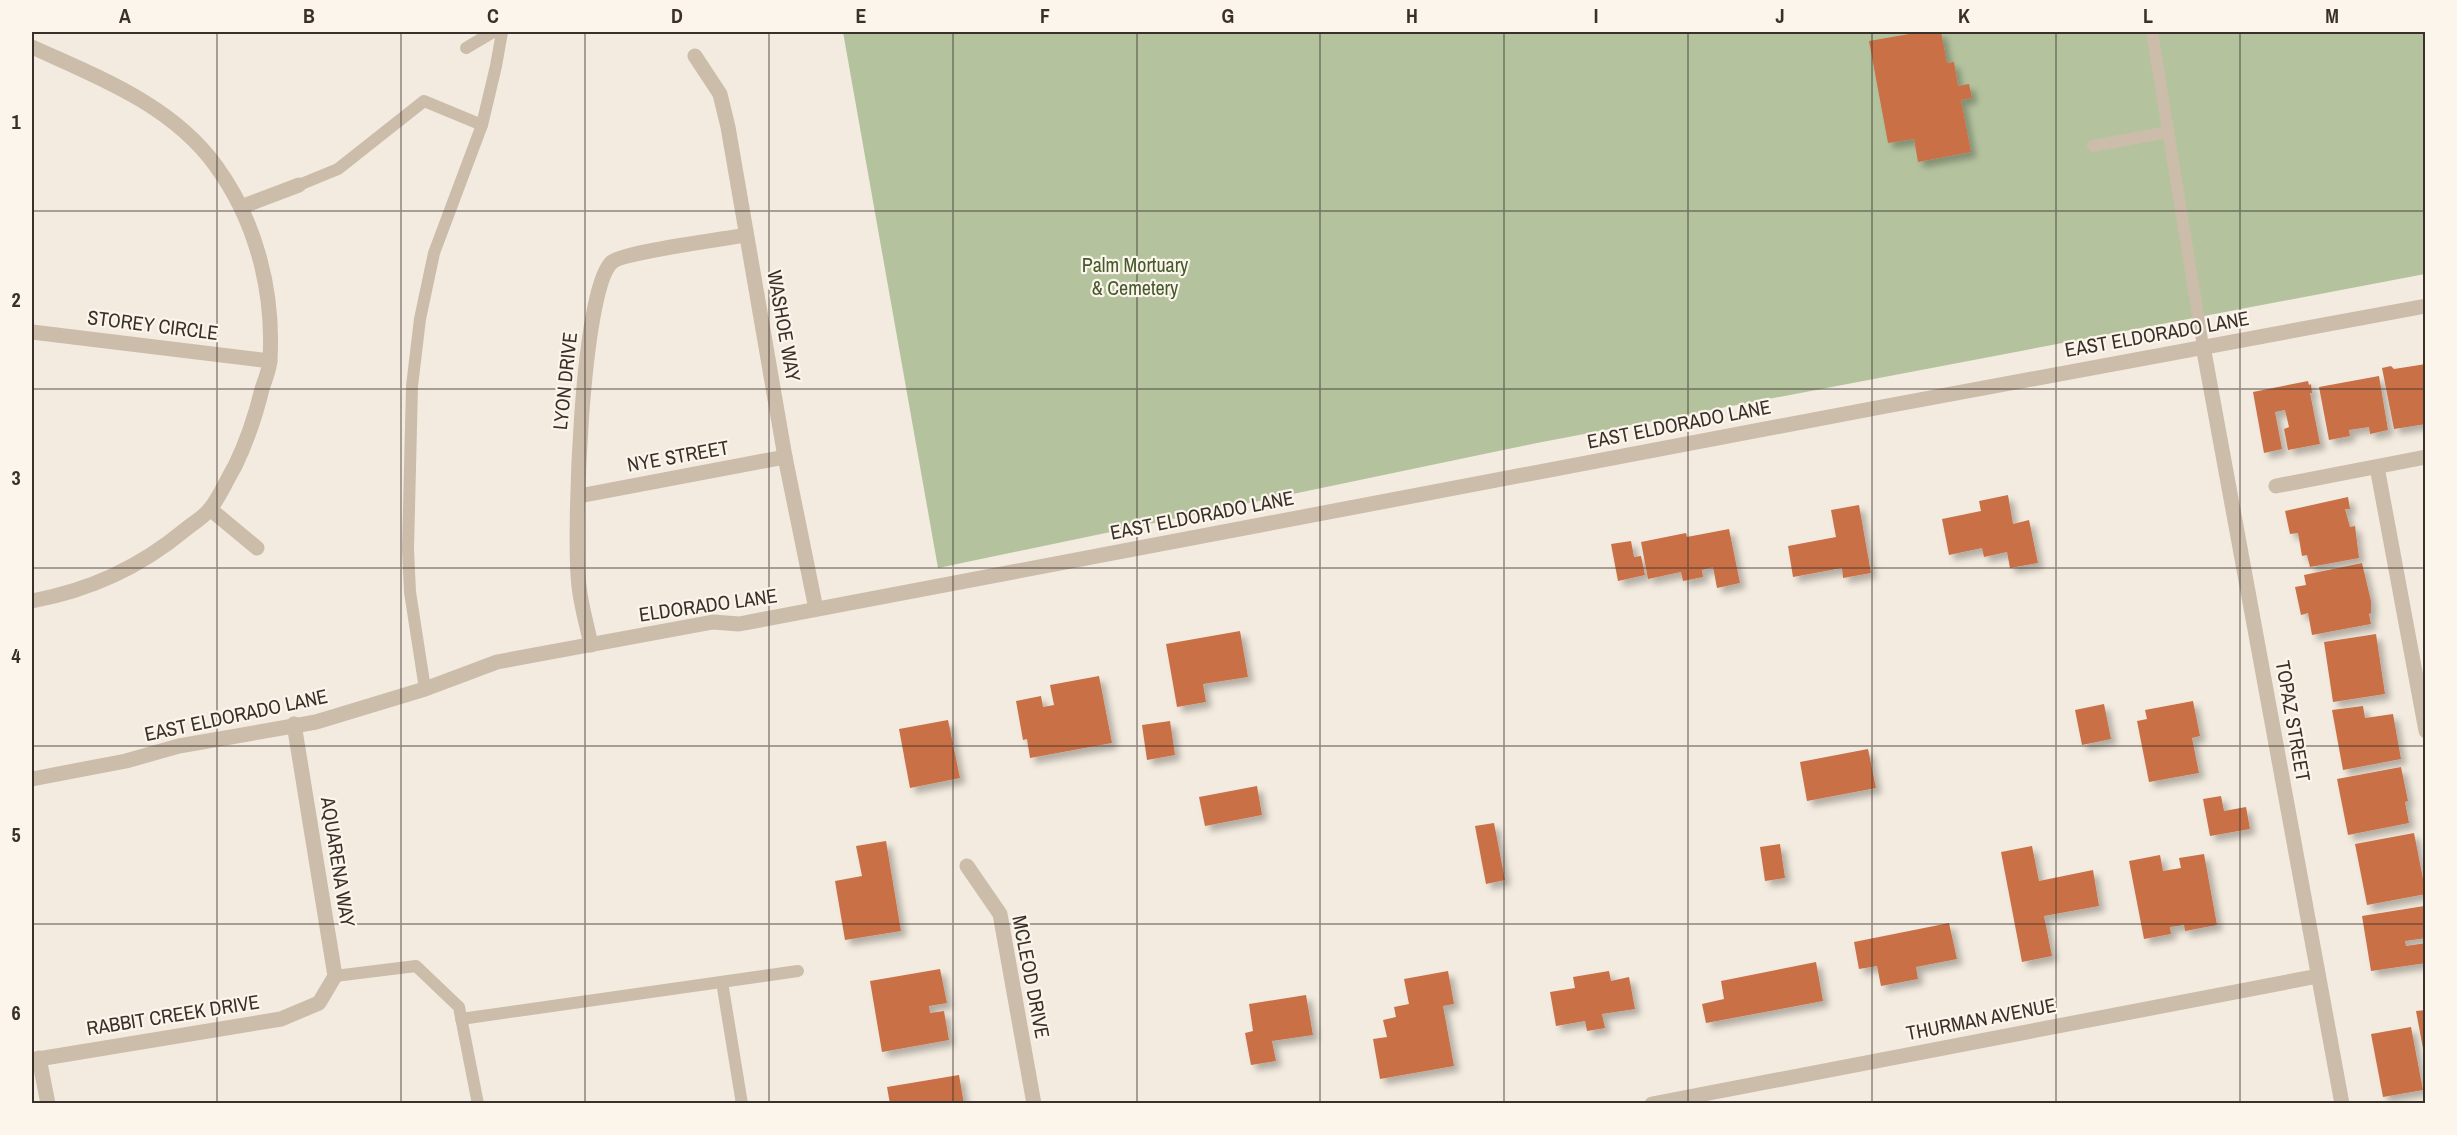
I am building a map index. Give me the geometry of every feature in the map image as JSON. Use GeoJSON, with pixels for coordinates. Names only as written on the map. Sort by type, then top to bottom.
{"type":"FeatureCollection","features":[{"type":"Feature","properties":{"kind":"street"},"geometry":{"type":"LineString","coordinates":[[32,47],[105,80],[143,101],[180,126],[216,165],[241,207],[256,244],[268,298],[270,361],[249,438],[210,509],[164,548],[111,578],[57,596],[32,601]]}},
{"type":"Feature","properties":{"kind":"street","name":"WASHOE WAY"},"geometry":{"type":"LineString","coordinates":[[695,56],[720,93],[785,457],[816,609]]}},
{"type":"Feature","properties":{"kind":"street"},"geometry":{"type":"LineString","coordinates":[[241,207],[299,185]]}},
{"type":"Feature","properties":{"kind":"street","name":"LYON DRIVE"},"geometry":{"type":"LineString","coordinates":[[591,645],[578,585],[582,400],[597,297],[603,278],[612,261],[638,252],[746,235]]}},
{"type":"Feature","properties":{"kind":"street","name":"EAST ELDORADO LANE"},"geometry":{"type":"LineString","coordinates":[[942,586],[2203,346],[2426,306]]}},
{"type":"Feature","properties":{"kind":"street","name":"STOREY CIRCLE"},"geometry":{"type":"LineString","coordinates":[[32,332],[270,361]]}},
{"type":"Feature","properties":{"kind":"street","name":"TOPAZ STREET"},"geometry":{"type":"LineString","coordinates":[[2203,346],[2342,1104]]}},
{"type":"Feature","properties":{"kind":"street","name":"NYE STREET"},"geometry":{"type":"LineString","coordinates":[[579,496],[785,457]]}},
{"type":"Feature","properties":{"kind":"street"},"geometry":{"type":"LineString","coordinates":[[2276,486],[2426,457]]}},
{"type":"Feature","properties":{"kind":"street"},"geometry":{"type":"LineString","coordinates":[[2377,466],[2423,703],[2426,731]]}},
{"type":"Feature","properties":{"kind":"street"},"geometry":{"type":"LineString","coordinates":[[210,509],[257,548]]}},
{"type":"Feature","properties":{"kind":"street","name":"ELDORADO LANE"},"geometry":{"type":"LineString","coordinates":[[447,680],[497,662],[713,621],[739,624],[942,586]]}},
{"type":"Feature","properties":{"kind":"street","name":"EAST ELDORADO LANE"},"geometry":{"type":"LineString","coordinates":[[32,779],[126,761],[179,746],[294,724],[316,722],[425,689],[447,680]]}},
{"type":"Feature","properties":{"kind":"street","name":"AQUARENA WAY"},"geometry":{"type":"LineString","coordinates":[[294,724],[335,976]]}},
{"type":"Feature","properties":{"kind":"street","name":"MCLEOD DRIVE"},"geometry":{"type":"LineString","coordinates":[[967,866],[1000,914],[1034,1104]]}},
{"type":"Feature","properties":{"kind":"street","name":"RABBIT CREEK DRIVE"},"geometry":{"type":"LineString","coordinates":[[35,1059],[280,1019],[319,1003],[335,976]]}},
{"type":"Feature","properties":{"kind":"street","name":"THURMAN AVENUE"},"geometry":{"type":"LineString","coordinates":[[1652,1104],[2318,976]]}},
{"type":"Feature","properties":{"kind":"street"},"geometry":{"type":"LineString","coordinates":[[35,1059],[48,1104]]}},
{"type":"Feature","properties":{"kind":"lane"},"geometry":{"type":"LineString","coordinates":[[466,48],[493,32]]}},
{"type":"Feature","properties":{"kind":"lane"},"geometry":{"type":"LineString","coordinates":[[425,689],[410,592],[408,549],[412,386],[420,319],[434,253],[482,125],[502,32]]}},
{"type":"Feature","properties":{"kind":"lane"},"geometry":{"type":"LineString","coordinates":[[2152,32],[2203,346]]}},
{"type":"Feature","properties":{"kind":"lane"},"geometry":{"type":"LineString","coordinates":[[299,185],[338,169],[424,101],[482,125]]}},
{"type":"Feature","properties":{"kind":"lane"},"geometry":{"type":"LineString","coordinates":[[2093,146],[2169,132]]}},
{"type":"Feature","properties":{"kind":"lane"},"geometry":{"type":"LineString","coordinates":[[335,976],[416,966],[459,1007],[478,1104]]}},
{"type":"Feature","properties":{"kind":"lane"},"geometry":{"type":"LineString","coordinates":[[461,1019],[798,971]]}},
{"type":"Feature","properties":{"kind":"lane"},"geometry":{"type":"LineString","coordinates":[[722,982],[742,1104]]}},
{"type":"Feature","properties":{"kind":"green space","name":"Palm Mortuary & Cemetery"},"geometry":{"type":"Polygon","coordinates":[[[843,32],[2425,32],[2425,274],[1537,443],[938,568],[843,32]]]}},
{"type":"Feature","properties":{"kind":"building"},"geometry":{"type":"Polygon","coordinates":[[[1921,32],[1941,32],[1947,63],[1954,62],[1958,86],[1969,84],[1972,98],[1961,100],[1971,152],[1918,162],[1914,139],[1888,143],[1869,41],[1921,32]]]}},
{"type":"Feature","properties":{"kind":"building"},"geometry":{"type":"Polygon","coordinates":[[[2426,364],[2426,424],[2394,429],[2382,368],[2391,366],[2394,369],[2426,364]]]}},
{"type":"Feature","properties":{"kind":"building"},"geometry":{"type":"Polygon","coordinates":[[[2379,376],[2388,430],[2370,434],[2369,427],[2349,430],[2350,436],[2329,440],[2319,387],[2379,376]]]}},
{"type":"Feature","properties":{"kind":"building"},"geometry":{"type":"Polygon","coordinates":[[[2308,381],[2309,385],[2311,384],[2312,393],[2310,393],[2320,444],[2288,450],[2284,429],[2289,427],[2285,410],[2275,412],[2282,449],[2264,453],[2253,392],[2308,381]]]}},
{"type":"Feature","properties":{"kind":"building"},"geometry":{"type":"Polygon","coordinates":[[[2008,495],[2013,524],[2029,520],[2038,563],[2010,568],[2007,552],[1984,557],[1982,548],[1949,555],[1942,519],[1981,511],[1979,501],[2008,495]]]}},
{"type":"Feature","properties":{"kind":"building"},"geometry":{"type":"Polygon","coordinates":[[[2348,497],[2350,509],[2345,509],[2350,527],[2355,526],[2359,558],[2310,567],[2307,555],[2302,556],[2298,533],[2290,534],[2285,511],[2348,497]]]}},
{"type":"Feature","properties":{"kind":"building"},"geometry":{"type":"Polygon","coordinates":[[[1859,505],[1871,573],[1843,578],[1842,568],[1793,577],[1788,546],[1836,537],[1831,510],[1859,505]]]}},
{"type":"Feature","properties":{"kind":"building"},"geometry":{"type":"Polygon","coordinates":[[[1729,529],[1740,583],[1717,588],[1713,567],[1702,570],[1703,577],[1683,581],[1681,572],[1648,579],[1641,542],[1686,533],[1687,537],[1729,529]]]}},
{"type":"Feature","properties":{"kind":"building"},"geometry":{"type":"Polygon","coordinates":[[[1631,541],[1634,557],[1641,556],[1645,575],[1618,581],[1611,544],[1631,541]]]}},
{"type":"Feature","properties":{"kind":"building"},"geometry":{"type":"Polygon","coordinates":[[[2362,563],[2371,601],[2371,613],[2369,614],[2371,624],[2312,635],[2308,613],[2301,615],[2295,587],[2306,585],[2304,575],[2362,563]]]}},
{"type":"Feature","properties":{"kind":"building"},"geometry":{"type":"Polygon","coordinates":[[[1240,631],[1248,677],[1203,684],[1206,702],[1177,707],[1166,644],[1240,631]]]}},
{"type":"Feature","properties":{"kind":"building"},"geometry":{"type":"Polygon","coordinates":[[[2376,634],[2385,694],[2333,702],[2324,642],[2376,634]]]}},
{"type":"Feature","properties":{"kind":"building"},"geometry":{"type":"Polygon","coordinates":[[[1099,676],[1112,743],[1030,758],[1027,739],[1023,740],[1016,701],[1041,696],[1043,707],[1054,705],[1050,685],[1099,676]]]}},
{"type":"Feature","properties":{"kind":"building"},"geometry":{"type":"Polygon","coordinates":[[[2193,701],[2200,736],[2192,738],[2199,773],[2149,782],[2137,721],[2147,719],[2145,710],[2193,701]]]}},
{"type":"Feature","properties":{"kind":"building"},"geometry":{"type":"Polygon","coordinates":[[[2104,704],[2111,739],[2082,745],[2075,710],[2104,704]]]}},
{"type":"Feature","properties":{"kind":"building"},"geometry":{"type":"Polygon","coordinates":[[[2363,706],[2365,718],[2393,714],[2401,759],[2343,770],[2332,710],[2363,706]]]}},
{"type":"Feature","properties":{"kind":"building"},"geometry":{"type":"Polygon","coordinates":[[[948,720],[960,778],[910,788],[899,729],[948,720]]]}},
{"type":"Feature","properties":{"kind":"building"},"geometry":{"type":"Polygon","coordinates":[[[1170,721],[1175,755],[1147,760],[1142,725],[1170,721]]]}},
{"type":"Feature","properties":{"kind":"building"},"geometry":{"type":"Polygon","coordinates":[[[1868,749],[1876,788],[1807,801],[1800,762],[1868,749]]]}},
{"type":"Feature","properties":{"kind":"building"},"geometry":{"type":"Polygon","coordinates":[[[2401,767],[2408,801],[2405,802],[2409,823],[2348,835],[2337,779],[2401,767]]]}},
{"type":"Feature","properties":{"kind":"building"},"geometry":{"type":"Polygon","coordinates":[[[1257,786],[1262,815],[1205,826],[1199,797],[1257,786]]]}},
{"type":"Feature","properties":{"kind":"building"},"geometry":{"type":"Polygon","coordinates":[[[2221,796],[2224,811],[2246,807],[2250,829],[2210,836],[2203,799],[2221,796]]]}},
{"type":"Feature","properties":{"kind":"building"},"geometry":{"type":"Polygon","coordinates":[[[1494,823],[1505,880],[1486,884],[1475,826],[1494,823]]]}},
{"type":"Feature","properties":{"kind":"building"},"geometry":{"type":"Polygon","coordinates":[[[2414,833],[2426,894],[2367,905],[2355,844],[2414,833]]]}},
{"type":"Feature","properties":{"kind":"building"},"geometry":{"type":"Polygon","coordinates":[[[886,841],[901,931],[845,940],[835,881],[862,876],[856,846],[886,841]]]}},
{"type":"Feature","properties":{"kind":"building"},"geometry":{"type":"Polygon","coordinates":[[[1780,844],[1785,878],[1765,881],[1760,847],[1780,844]]]}},
{"type":"Feature","properties":{"kind":"building"},"geometry":{"type":"Polygon","coordinates":[[[2032,846],[2039,881],[2093,870],[2099,906],[2044,916],[2052,956],[2022,962],[2001,852],[2032,846]]]}},
{"type":"Feature","properties":{"kind":"building"},"geometry":{"type":"Polygon","coordinates":[[[2204,854],[2217,925],[2185,931],[2184,925],[2170,927],[2171,934],[2144,939],[2129,861],[2160,855],[2163,871],[2181,868],[2179,858],[2204,854]]]}},
{"type":"Feature","properties":{"kind":"building"},"geometry":{"type":"Polygon","coordinates":[[[2424,906],[2426,938],[2405,941],[2406,946],[2426,943],[2426,963],[2371,971],[2362,916],[2424,906]]]}},
{"type":"Feature","properties":{"kind":"building"},"geometry":{"type":"Polygon","coordinates":[[[1949,923],[1957,959],[1916,967],[1918,979],[1881,986],[1877,966],[1859,969],[1854,942],[1949,923]]]}},
{"type":"Feature","properties":{"kind":"building"},"geometry":{"type":"Polygon","coordinates":[[[1816,962],[1823,1001],[1706,1023],[1702,1004],[1724,999],[1721,981],[1816,962]]]}},
{"type":"Feature","properties":{"kind":"building"},"geometry":{"type":"Polygon","coordinates":[[[940,969],[947,1003],[929,1006],[930,1013],[944,1011],[949,1040],[882,1052],[870,981],[940,969]]]}},
{"type":"Feature","properties":{"kind":"building"},"geometry":{"type":"Polygon","coordinates":[[[1448,971],[1454,1004],[1443,1006],[1454,1066],[1380,1079],[1373,1039],[1387,1037],[1383,1020],[1396,1017],[1394,1007],[1409,1004],[1404,979],[1448,971]]]}},
{"type":"Feature","properties":{"kind":"building"},"geometry":{"type":"Polygon","coordinates":[[[1609,971],[1611,981],[1629,977],[1635,1009],[1602,1014],[1605,1028],[1587,1031],[1585,1021],[1556,1026],[1550,992],[1575,988],[1573,977],[1609,971]]]}},
{"type":"Feature","properties":{"kind":"building"},"geometry":{"type":"Polygon","coordinates":[[[1306,995],[1313,1035],[1272,1041],[1276,1061],[1251,1065],[1245,1033],[1253,1031],[1249,1004],[1306,995]]]}},
{"type":"Feature","properties":{"kind":"building"},"geometry":{"type":"Polygon","coordinates":[[[2426,1010],[2426,1053],[2424,1054],[2416,1011],[2426,1010]]]}},
{"type":"Feature","properties":{"kind":"building"},"geometry":{"type":"Polygon","coordinates":[[[2411,1027],[2423,1090],[2383,1097],[2371,1034],[2411,1027]]]}},
{"type":"Feature","properties":{"kind":"building"},"geometry":{"type":"Polygon","coordinates":[[[959,1075],[964,1104],[890,1104],[887,1087],[959,1075]]]}}]}
